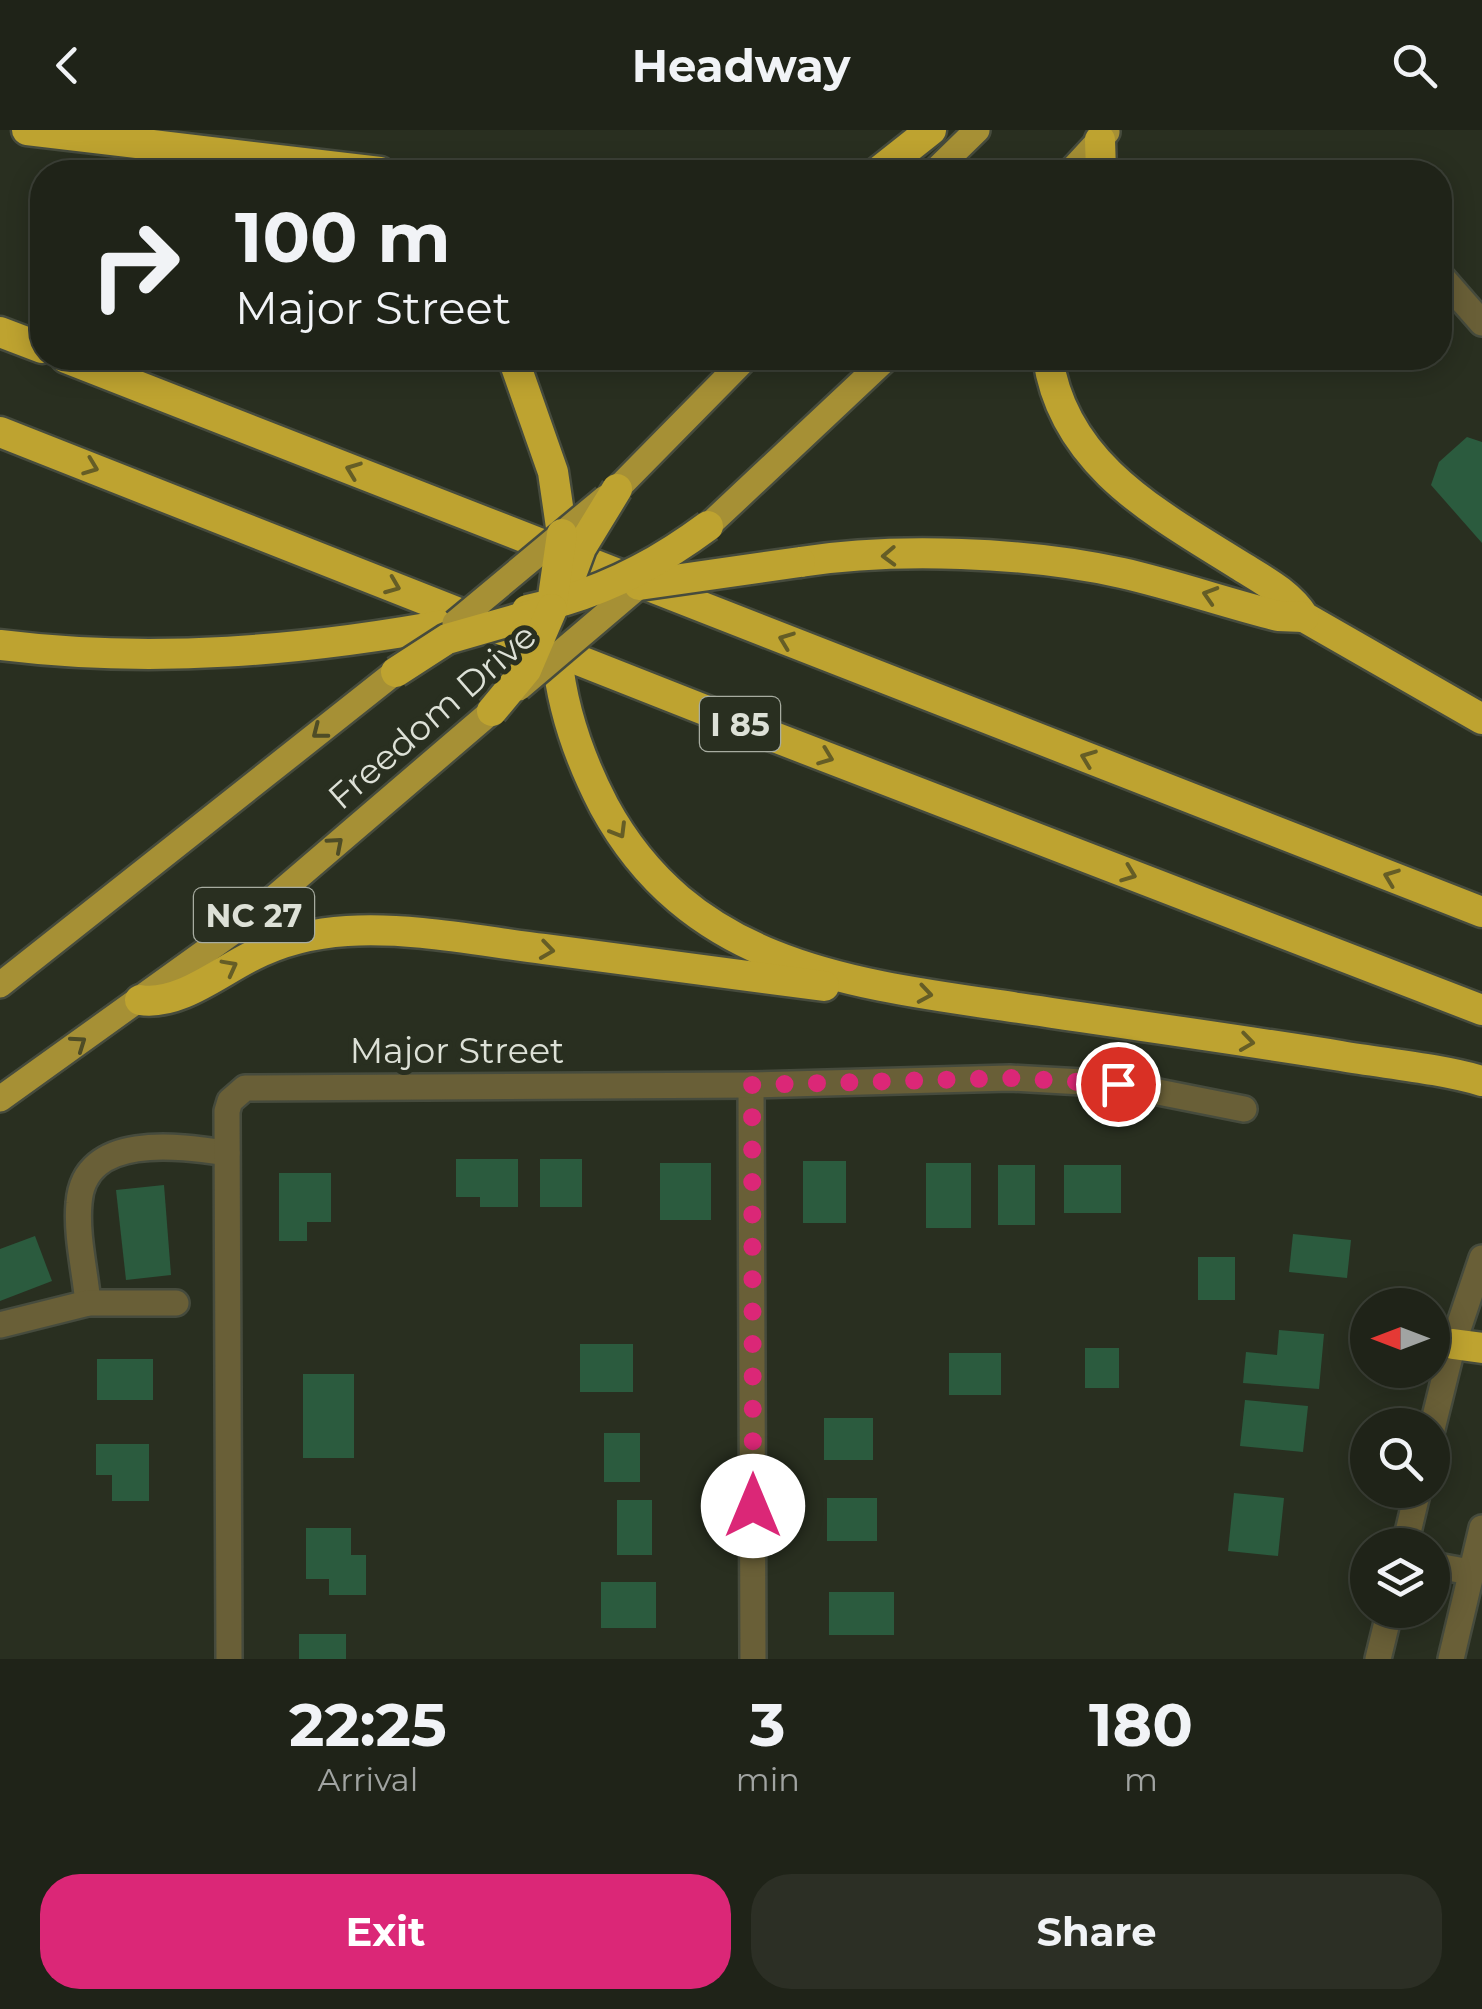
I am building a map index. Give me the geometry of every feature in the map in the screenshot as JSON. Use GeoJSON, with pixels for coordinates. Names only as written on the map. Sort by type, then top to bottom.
{"type":"FeatureCollection","features":[{"type":"Feature","properties":{"kind":"highway"},"geometry":{"type":"LineString","coordinates":[[27,130],[268,160]]}},
{"type":"Feature","properties":{"kind":"highway"},"geometry":{"type":"LineString","coordinates":[[893,160],[931,130]]}},
{"type":"Feature","properties":{"kind":"highway"},"geometry":{"type":"LineString","coordinates":[[1101,160],[1104,135]]}},
{"type":"Feature","properties":{"kind":"highway"},"geometry":{"type":"LineString","coordinates":[[230,156],[234,160]]}},
{"type":"Feature","properties":{"kind":"highway"},"geometry":{"type":"LineString","coordinates":[[0,332],[30,343]]}},
{"type":"Feature","properties":{"kind":"highway"},"geometry":{"type":"LineString","coordinates":[[97,370],[1482,912]]}},
{"type":"Feature","properties":{"kind":"highway"},"geometry":{"type":"LineString","coordinates":[[517,370],[560,501],[557,656],[562,696],[576,744],[621,836],[647,871],[707,922],[761,950],[878,986],[1482,1082]]}},
{"type":"Feature","properties":{"kind":"highway"},"geometry":{"type":"LineString","coordinates":[[1050,370],[1070,424],[1099,466],[1124,488],[1288,597],[1304,617],[1482,719]]}},
{"type":"Feature","properties":{"kind":"highway","name":"I 85"},"geometry":{"type":"LineString","coordinates":[[0,432],[1482,1010]]}},
{"type":"Feature","properties":{"kind":"highway"},"geometry":{"type":"LineString","coordinates":[[492,711],[526,670],[581,548],[617,489]]}},
{"type":"Feature","properties":{"kind":"highway"},"geometry":{"type":"LineString","coordinates":[[396,672],[447,640],[609,586],[650,566],[708,526]]}},
{"type":"Feature","properties":{"kind":"highway"},"geometry":{"type":"LineString","coordinates":[[0,645],[48,651],[214,654],[455,623],[639,586],[800,562],[929,555],[1049,561],[1156,581],[1278,616],[1304,617]]}},
{"type":"Feature","properties":{"kind":"highway"},"geometry":{"type":"LineString","coordinates":[[140,1000],[154,1001],[177,994],[253,955],[290,941],[368,930],[438,935],[840,988],[878,986]]}},
{"type":"Feature","properties":{"kind":"main road"},"geometry":{"type":"LineString","coordinates":[[946,160],[977,130]]}},
{"type":"Feature","properties":{"kind":"main road"},"geometry":{"type":"LineString","coordinates":[[1081,160],[1104,135]]}},
{"type":"Feature","properties":{"kind":"main road","name":"Freedom Drive"},"geometry":{"type":"LineString","coordinates":[[0,984],[396,672],[617,489],[734,370]]}},
{"type":"Feature","properties":{"kind":"main road","name":"Freedom Drive"},"geometry":{"type":"LineString","coordinates":[[0,1100],[241,926],[708,526],[874,370]]}},
{"type":"Feature","properties":{"kind":"street"},"geometry":{"type":"LineString","coordinates":[[1452,289],[1482,323]]}},
{"type":"Feature","properties":{"kind":"street","name":"Major Street"},"geometry":{"type":"LineString","coordinates":[[229,1659],[227,1112],[230,1101],[246,1088],[752,1085],[1010,1078],[1118,1084],[1244,1110]]}},
{"type":"Feature","properties":{"kind":"street"},"geometry":{"type":"LineString","coordinates":[[752,1085],[753,1659]]}},
{"type":"Feature","properties":{"kind":"street"},"geometry":{"type":"LineString","coordinates":[[88,1303],[79,1202],[83,1185],[96,1164],[116,1152],[181,1146],[227,1153]]}},
{"type":"Feature","properties":{"kind":"street"},"geometry":{"type":"LineString","coordinates":[[1441,1408],[1467,1346],[1482,1258]]}},
{"type":"Feature","properties":{"kind":"street"},"geometry":{"type":"LineString","coordinates":[[0,1325],[88,1303],[176,1302]]}},
{"type":"Feature","properties":{"kind":"street"},"geometry":{"type":"LineString","coordinates":[[1451,1659],[1482,1528]]}},
{"type":"Feature","properties":{"kind":"street"},"geometry":{"type":"LineString","coordinates":[[1450,1568],[1470,1572]]}},
{"type":"Feature","properties":{"kind":"street"},"geometry":{"type":"LineString","coordinates":[[1378,1659],[1386,1628]]}},
{"type":"Feature","properties":{"kind":"building"},"geometry":{"type":"Polygon","coordinates":[[[1467,437],[1482,442],[1482,543],[1431,485],[1439,462],[1467,437]]]}},
{"type":"Feature","properties":{"kind":"building"},"geometry":{"type":"Polygon","coordinates":[[[456,1159],[518,1159],[518,1207],[480,1207],[480,1197],[456,1197],[456,1159]]]}},
{"type":"Feature","properties":{"kind":"building"},"geometry":{"type":"Polygon","coordinates":[[[540,1159],[582,1159],[582,1207],[540,1207],[540,1159]]]}},
{"type":"Feature","properties":{"kind":"building"},"geometry":{"type":"Polygon","coordinates":[[[803,1161],[846,1161],[846,1223],[803,1223],[803,1161]]]}},
{"type":"Feature","properties":{"kind":"building"},"geometry":{"type":"Polygon","coordinates":[[[660,1163],[711,1163],[711,1220],[660,1220],[660,1163]]]}},
{"type":"Feature","properties":{"kind":"building"},"geometry":{"type":"Polygon","coordinates":[[[926,1163],[971,1163],[971,1228],[926,1228],[926,1163]]]}},
{"type":"Feature","properties":{"kind":"building"},"geometry":{"type":"Polygon","coordinates":[[[998,1165],[1035,1165],[1035,1225],[998,1225],[998,1165]]]}},
{"type":"Feature","properties":{"kind":"building"},"geometry":{"type":"Polygon","coordinates":[[[1064,1165],[1121,1165],[1121,1213],[1064,1213],[1064,1165]]]}},
{"type":"Feature","properties":{"kind":"building"},"geometry":{"type":"Polygon","coordinates":[[[279,1173],[331,1173],[331,1222],[307,1222],[307,1241],[279,1241],[279,1173]]]}},
{"type":"Feature","properties":{"kind":"building"},"geometry":{"type":"Polygon","coordinates":[[[164,1185],[171,1275],[126,1280],[116,1190],[164,1185]]]}},
{"type":"Feature","properties":{"kind":"building"},"geometry":{"type":"Polygon","coordinates":[[[1293,1234],[1351,1240],[1347,1278],[1289,1272],[1293,1234]]]}},
{"type":"Feature","properties":{"kind":"building"},"geometry":{"type":"Polygon","coordinates":[[[35,1236],[52,1281],[0,1301],[0,1249],[35,1236]]]}},
{"type":"Feature","properties":{"kind":"building"},"geometry":{"type":"Polygon","coordinates":[[[1198,1257],[1235,1257],[1235,1300],[1198,1300],[1198,1257]]]}},
{"type":"Feature","properties":{"kind":"building"},"geometry":{"type":"Polygon","coordinates":[[[1279,1330],[1324,1334],[1319,1389],[1243,1383],[1246,1352],[1277,1355],[1279,1330]]]}},
{"type":"Feature","properties":{"kind":"building"},"geometry":{"type":"Polygon","coordinates":[[[580,1344],[633,1344],[633,1392],[580,1392],[580,1344]]]}},
{"type":"Feature","properties":{"kind":"building"},"geometry":{"type":"Polygon","coordinates":[[[1085,1348],[1119,1348],[1119,1388],[1085,1388],[1085,1348]]]}},
{"type":"Feature","properties":{"kind":"building"},"geometry":{"type":"Polygon","coordinates":[[[949,1353],[1001,1353],[1001,1395],[949,1395],[949,1353]]]}},
{"type":"Feature","properties":{"kind":"building"},"geometry":{"type":"Polygon","coordinates":[[[97,1359],[153,1359],[153,1400],[97,1400],[97,1359]]]}},
{"type":"Feature","properties":{"kind":"building"},"geometry":{"type":"Polygon","coordinates":[[[303,1374],[354,1374],[354,1458],[303,1458],[303,1374]]]}},
{"type":"Feature","properties":{"kind":"building"},"geometry":{"type":"Polygon","coordinates":[[[1245,1400],[1308,1406],[1303,1452],[1240,1446],[1245,1400]]]}},
{"type":"Feature","properties":{"kind":"building"},"geometry":{"type":"Polygon","coordinates":[[[824,1418],[873,1418],[873,1460],[824,1460],[824,1418]]]}},
{"type":"Feature","properties":{"kind":"building"},"geometry":{"type":"Polygon","coordinates":[[[604,1433],[640,1433],[640,1482],[604,1482],[604,1433]]]}},
{"type":"Feature","properties":{"kind":"building"},"geometry":{"type":"Polygon","coordinates":[[[96,1444],[149,1444],[149,1501],[112,1501],[112,1475],[96,1475],[96,1444]]]}},
{"type":"Feature","properties":{"kind":"building"},"geometry":{"type":"Polygon","coordinates":[[[1234,1493],[1284,1498],[1278,1556],[1228,1551],[1234,1493]]]}},
{"type":"Feature","properties":{"kind":"building"},"geometry":{"type":"Polygon","coordinates":[[[827,1498],[877,1498],[877,1541],[827,1541],[827,1498]]]}},
{"type":"Feature","properties":{"kind":"building"},"geometry":{"type":"Polygon","coordinates":[[[617,1500],[652,1500],[652,1555],[617,1555],[617,1500]]]}},
{"type":"Feature","properties":{"kind":"building"},"geometry":{"type":"Polygon","coordinates":[[[306,1528],[351,1528],[351,1555],[366,1555],[366,1595],[329,1595],[329,1579],[306,1579],[306,1528]]]}},
{"type":"Feature","properties":{"kind":"building"},"geometry":{"type":"Polygon","coordinates":[[[601,1582],[656,1582],[656,1628],[601,1628],[601,1582]]]}},
{"type":"Feature","properties":{"kind":"building"},"geometry":{"type":"Polygon","coordinates":[[[829,1592],[894,1592],[894,1635],[829,1635],[829,1592]]]}},
{"type":"Feature","properties":{"kind":"building"},"geometry":{"type":"Polygon","coordinates":[[[299,1634],[346,1634],[346,1659],[299,1659],[299,1634]]]}},
{"type":"Feature","properties":{"kind":"route"},"geometry":{"type":"LineString","coordinates":[[753,1506],[752,1085],[1010,1078],[1118,1084]]}}]}
